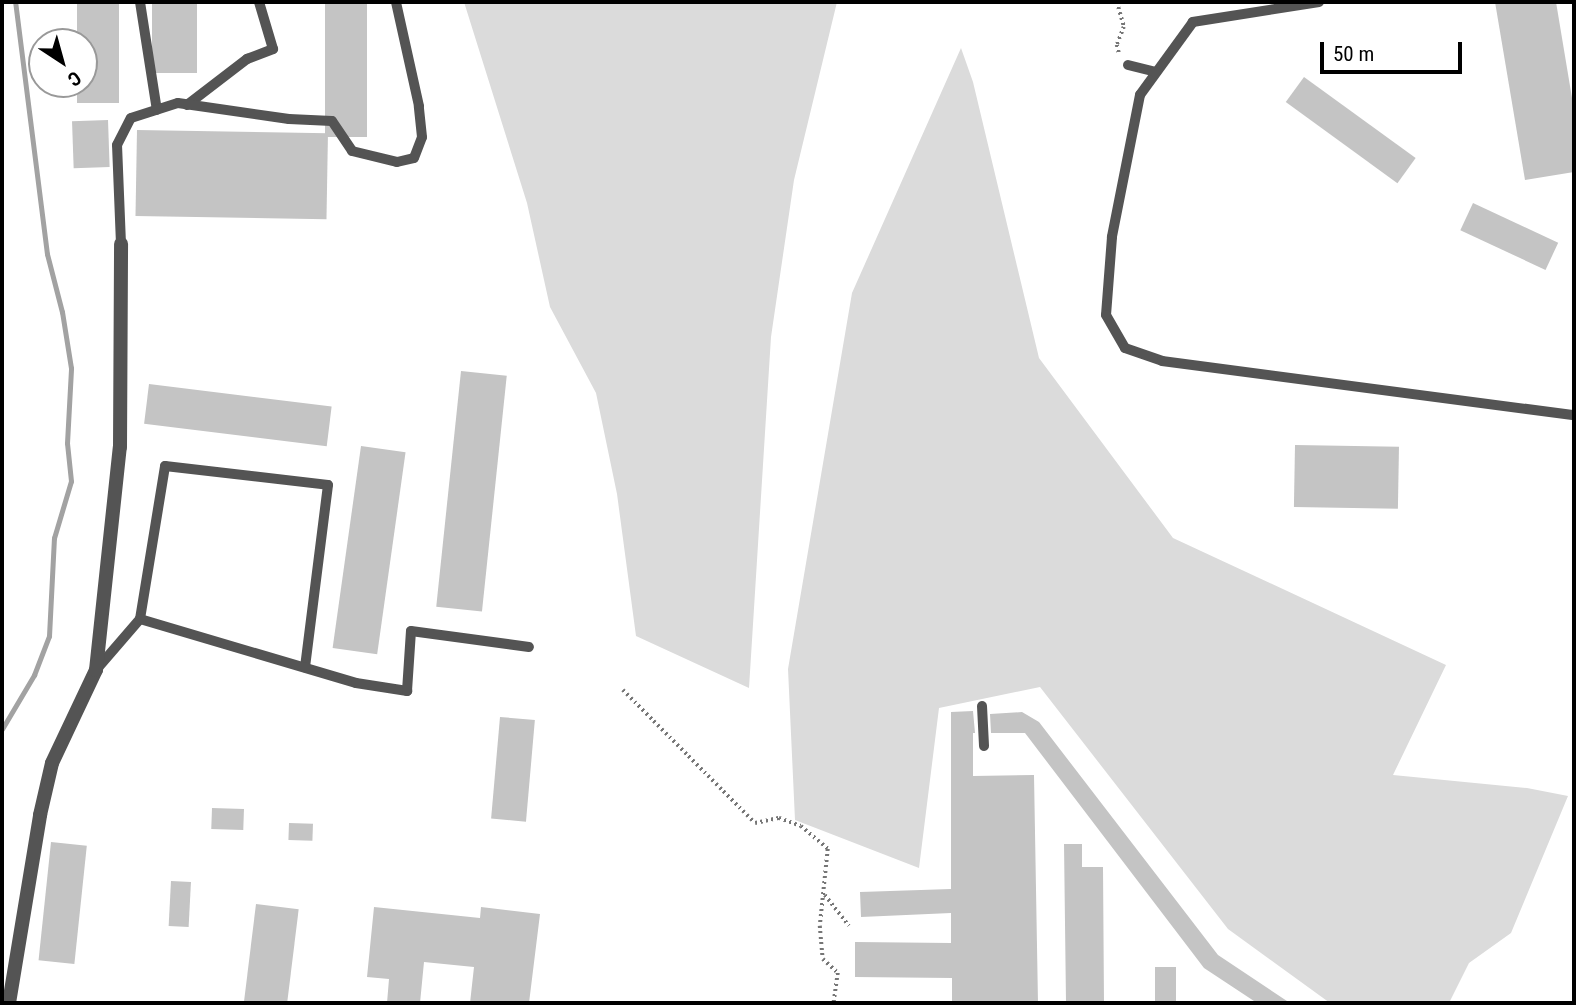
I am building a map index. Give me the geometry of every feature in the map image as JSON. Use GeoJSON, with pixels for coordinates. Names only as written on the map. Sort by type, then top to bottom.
{"type":"FeatureCollection","features":[{"type":"Feature","properties":{"kind":"street"},"geometry":{"type":"LineString","coordinates":[[9,1003],[40,815],[52,763],[96,670],[120,447],[121,244]]}},
{"type":"Feature","properties":{"kind":"lane"},"geometry":{"type":"LineString","coordinates":[[140,2],[157,110]]}},
{"type":"Feature","properties":{"kind":"lane"},"geometry":{"type":"LineString","coordinates":[[187,105],[247,60],[272,49],[259,2]]}},
{"type":"Feature","properties":{"kind":"lane"},"geometry":{"type":"LineString","coordinates":[[121,244],[117,145],[131,118],[178,103],[289,119],[332,121],[352,151],[397,162],[414,158],[422,137],[419,106],[396,2]]}},
{"type":"Feature","properties":{"kind":"lane"},"geometry":{"type":"LineString","coordinates":[[1318,2],[1193,22],[1140,95],[1112,237],[1107,315],[1125,348],[1161,361],[1574,415]]}},
{"type":"Feature","properties":{"kind":"lane"},"geometry":{"type":"LineString","coordinates":[[1128,65],[1156,72]]}},
{"type":"Feature","properties":{"kind":"lane"},"geometry":{"type":"LineString","coordinates":[[96,670],[140,619],[165,466],[328,485],[305,668]]}},
{"type":"Feature","properties":{"kind":"lane"},"geometry":{"type":"LineString","coordinates":[[140,619],[356,683],[407,691],[411,631],[529,647]]}},
{"type":"Feature","properties":{"kind":"lane"},"geometry":{"type":"LineString","coordinates":[[982,706],[984,746]]}},
{"type":"Feature","properties":{"kind":"path"},"geometry":{"type":"LineString","coordinates":[[1117,2],[1124,27],[1117,45],[1120,58],[1128,65]]}},
{"type":"Feature","properties":{"kind":"path"},"geometry":{"type":"LineString","coordinates":[[623,690],[755,823],[779,818],[801,826],[828,849],[820,926],[823,959],[838,973],[834,1003]]}},
{"type":"Feature","properties":{"kind":"path"},"geometry":{"type":"LineString","coordinates":[[825,894],[849,926]]}},
{"type":"Feature","properties":{"kind":"shaded area"},"geometry":{"type":"Polygon","coordinates":[[[464,2],[837,2],[794,180],[771,337],[749,688],[636,636],[617,494],[596,393],[550,307],[527,203],[464,2]]]}},
{"type":"Feature","properties":{"kind":"shaded area"},"geometry":{"type":"Polygon","coordinates":[[[961,48],[973,82],[1039,358],[1173,538],[1446,665],[1393,775],[1527,788],[1568,796],[1511,933],[1469,963],[1449,1003],[1330,1003],[1228,929],[1040,687],[939,708],[919,868],[795,820],[788,669],[852,293],[961,48]]]}},
{"type":"Feature","properties":{"kind":"building"},"geometry":{"type":"Polygon","coordinates":[[[77,2],[119,2],[119,103],[77,103],[77,98],[98,98],[98,28],[77,28],[77,2]]]}},
{"type":"Feature","properties":{"kind":"building"},"geometry":{"type":"Polygon","coordinates":[[[152,2],[197,2],[197,73],[152,73],[152,2]]]}},
{"type":"Feature","properties":{"kind":"building"},"geometry":{"type":"Polygon","coordinates":[[[325,2],[367,2],[367,137],[325,137],[325,2]]]}},
{"type":"Feature","properties":{"kind":"building"},"geometry":{"type":"Polygon","coordinates":[[[1495,2],[1556,2],[1574,110],[1574,172],[1525,180],[1495,2]]]}},
{"type":"Feature","properties":{"kind":"building"},"geometry":{"type":"Polygon","coordinates":[[[1304,77],[1416,158],[1397,183],[1286,102],[1304,77]]]}},
{"type":"Feature","properties":{"kind":"building"},"geometry":{"type":"Polygon","coordinates":[[[108,120],[110,167],[74,168],[72,121],[108,120]]]}},
{"type":"Feature","properties":{"kind":"building"},"geometry":{"type":"Polygon","coordinates":[[[137,130],[328,133],[326,219],[135,216],[137,130]]]}},
{"type":"Feature","properties":{"kind":"building"},"geometry":{"type":"Polygon","coordinates":[[[1473,203],[1558,243],[1546,270],[1460,230],[1473,203]]]}},
{"type":"Feature","properties":{"kind":"building"},"geometry":{"type":"Polygon","coordinates":[[[461,371],[507,376],[482,612],[436,607],[461,371]]]}},
{"type":"Feature","properties":{"kind":"building"},"geometry":{"type":"Polygon","coordinates":[[[149,384],[332,406],[327,446],[144,424],[149,384]]]}},
{"type":"Feature","properties":{"kind":"building"},"geometry":{"type":"Polygon","coordinates":[[[1295,445],[1399,447],[1398,509],[1294,507],[1295,445]]]}},
{"type":"Feature","properties":{"kind":"building"},"geometry":{"type":"Polygon","coordinates":[[[361,446],[406,452],[377,654],[333,648],[361,446]]]}},
{"type":"Feature","properties":{"kind":"building"},"geometry":{"type":"Polygon","coordinates":[[[973,711],[973,776],[1034,775],[1038,1003],[952,1003],[952,978],[855,977],[855,942],[951,943],[951,913],[861,917],[860,892],[951,889],[951,712],[973,711]]]}},
{"type":"Feature","properties":{"kind":"building"},"geometry":{"type":"Polygon","coordinates":[[[1022,712],[1039,722],[1218,955],[1290,1003],[1257,1003],[1204,968],[1025,733],[991,733],[990,714],[1022,712]]]}},
{"type":"Feature","properties":{"kind":"building"},"geometry":{"type":"Polygon","coordinates":[[[500,717],[535,720],[526,822],[491,819],[500,717]]]}},
{"type":"Feature","properties":{"kind":"building"},"geometry":{"type":"Polygon","coordinates":[[[212,808],[244,809],[243,830],[211,829],[212,808]]]}},
{"type":"Feature","properties":{"kind":"building"},"geometry":{"type":"Polygon","coordinates":[[[289,823],[313,824],[312,841],[288,840],[289,823]]]}},
{"type":"Feature","properties":{"kind":"building"},"geometry":{"type":"Polygon","coordinates":[[[51,842],[87,846],[74,964],[39,960],[51,842]]]}},
{"type":"Feature","properties":{"kind":"building"},"geometry":{"type":"Polygon","coordinates":[[[1064,844],[1082,844],[1082,867],[1103,867],[1104,1003],[1066,1003],[1064,844]]]}},
{"type":"Feature","properties":{"kind":"building"},"geometry":{"type":"Polygon","coordinates":[[[171,881],[191,882],[189,927],[169,926],[171,881]]]}},
{"type":"Feature","properties":{"kind":"building"},"geometry":{"type":"Polygon","coordinates":[[[256,904],[299,909],[287,1003],[244,1003],[256,904]]]}},
{"type":"Feature","properties":{"kind":"building"},"geometry":{"type":"Polygon","coordinates":[[[374,907],[480,918],[481,907],[540,914],[529,1003],[470,1003],[474,967],[424,962],[420,1003],[387,1003],[389,979],[367,977],[374,907]]]}},
{"type":"Feature","properties":{"kind":"building"},"geometry":{"type":"Polygon","coordinates":[[[1155,967],[1176,967],[1176,1003],[1155,1003],[1155,967]]]}},
{"type":"Feature","properties":{"kind":"waterway"},"geometry":{"type":"LineString","coordinates":[[2,729],[34,675],[49,636],[54,538],[71,481],[67,443],[71,368],[62,312],[47,254],[15,2]]}}]}
